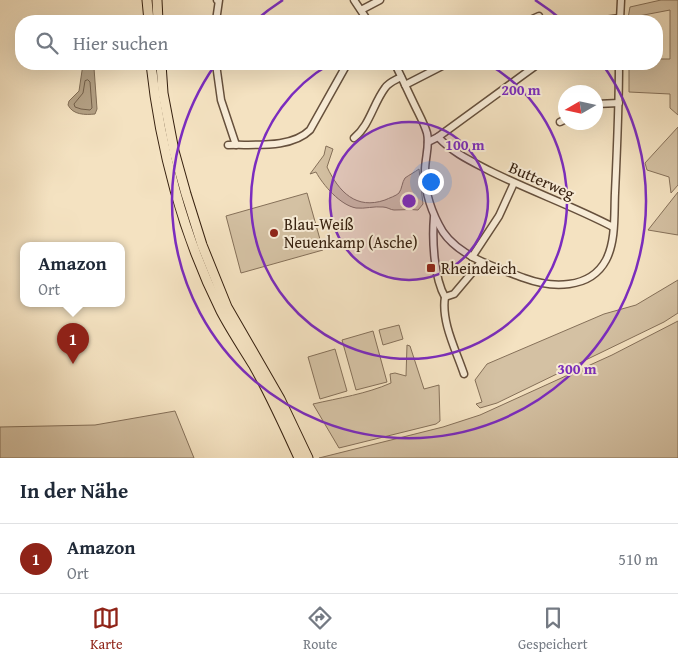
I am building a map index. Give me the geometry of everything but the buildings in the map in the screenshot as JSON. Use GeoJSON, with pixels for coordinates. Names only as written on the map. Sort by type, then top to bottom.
{"type":"FeatureCollection","features":[{"type":"Feature","properties":{"kind":"highway"},"geometry":{"type":"LineString","coordinates":[[147,0],[148,15]]}},
{"type":"Feature","properties":{"kind":"highway"},"geometry":{"type":"LineString","coordinates":[[157,0],[158,15]]}},
{"type":"Feature","properties":{"kind":"highway"},"geometry":{"type":"LineString","coordinates":[[152,70],[154,94],[166,152],[178,197],[195,248],[221,310],[272,400],[308,458]]}},
{"type":"Feature","properties":{"kind":"highway"},"geometry":{"type":"LineString","coordinates":[[161,70],[163,93],[174,151],[202,245],[227,307],[260,361],[296,440],[299,458]]}},
{"type":"Feature","properties":{"kind":"street"},"geometry":{"type":"LineString","coordinates":[[217,15],[218,0],[227,0]]}},
{"type":"Feature","properties":{"kind":"street"},"geometry":{"type":"LineString","coordinates":[[354,0],[364,15]]}},
{"type":"Feature","properties":{"kind":"street"},"geometry":{"type":"LineString","coordinates":[[361,10],[380,0]]}},
{"type":"Feature","properties":{"kind":"street"},"geometry":{"type":"LineString","coordinates":[[620,15],[621,0]]}},
{"type":"Feature","properties":{"kind":"street"},"geometry":{"type":"LineString","coordinates":[[217,70],[221,100],[236,145]]}},
{"type":"Feature","properties":{"kind":"street"},"geometry":{"type":"LineString","coordinates":[[228,145],[288,142],[300,139],[310,130],[344,70]]}},
{"type":"Feature","properties":{"kind":"street"},"geometry":{"type":"LineString","coordinates":[[398,70],[427,133],[425,171],[426,186],[434,216],[434,245],[441,289],[445,297],[446,319],[464,374]]}},
{"type":"Feature","properties":{"kind":"street"},"geometry":{"type":"LineString","coordinates":[[405,85],[434,70]]}},
{"type":"Feature","properties":{"kind":"street"},"geometry":{"type":"LineString","coordinates":[[428,142],[438,138],[530,70]]}},
{"type":"Feature","properties":{"kind":"street"},"geometry":{"type":"LineString","coordinates":[[434,216],[445,234],[481,262],[537,283],[558,286],[573,284],[591,276],[606,260],[610,249],[613,227],[619,70]]}},
{"type":"Feature","properties":{"kind":"street"},"geometry":{"type":"LineString","coordinates":[[354,138],[362,132],[385,88],[391,82],[401,77]]}},
{"type":"Feature","properties":{"kind":"street"},"geometry":{"type":"LineString","coordinates":[[603,104],[619,103]]}},
{"type":"Feature","properties":{"kind":"street","name":"Butterweg"},"geometry":{"type":"LineString","coordinates":[[438,138],[457,154],[514,183],[613,227]]}},
{"type":"Feature","properties":{"kind":"street"},"geometry":{"type":"LineString","coordinates":[[472,256],[499,216],[514,183]]}},
{"type":"Feature","properties":{"kind":"street"},"geometry":{"type":"LineString","coordinates":[[434,245],[445,234]]}},
{"type":"Feature","properties":{"kind":"street"},"geometry":{"type":"LineString","coordinates":[[445,297],[454,294],[481,262]]}},
{"type":"Feature","properties":{"kind":"shaded area"},"geometry":{"type":"Polygon","coordinates":[[[661,0],[678,0],[678,115],[670,108],[670,94],[629,92],[629,70],[663,70],[663,59],[670,59],[670,10],[644,15],[629,15],[630,7],[661,0]]]}},
{"type":"Feature","properties":{"kind":"shaded area"},"geometry":{"type":"Polygon","coordinates":[[[678,127],[678,185],[671,193],[669,177],[647,170],[645,163],[678,127]]]}},
{"type":"Feature","properties":{"kind":"shaded area"},"geometry":{"type":"Polygon","coordinates":[[[326,146],[333,149],[327,167],[337,184],[350,197],[365,203],[385,200],[399,193],[405,178],[419,169],[423,204],[418,210],[394,210],[384,207],[356,208],[344,203],[323,183],[316,172],[310,174],[324,155],[326,146]]]}},
{"type":"Feature","properties":{"kind":"shaded area"},"geometry":{"type":"Polygon","coordinates":[[[678,192],[678,235],[648,230],[678,192]]]}},
{"type":"Feature","properties":{"kind":"shaded area","name":"Blau-Weiß Neuenkamp (Asche)"},"geometry":{"type":"Polygon","coordinates":[[[307,193],[323,250],[241,273],[226,216],[307,193]]]}},
{"type":"Feature","properties":{"kind":"shaded area"},"geometry":{"type":"Polygon","coordinates":[[[678,280],[678,313],[664,322],[497,403],[480,408],[476,404],[482,402],[475,380],[487,364],[604,314],[636,305],[678,280]]]}},
{"type":"Feature","properties":{"kind":"shaded area"},"geometry":{"type":"Polygon","coordinates":[[[678,321],[678,458],[319,458],[443,427],[480,415],[612,355],[678,321]]]}},
{"type":"Feature","properties":{"kind":"shaded area"},"geometry":{"type":"Polygon","coordinates":[[[399,325],[403,339],[383,345],[379,330],[399,325]]]}},
{"type":"Feature","properties":{"kind":"shaded area"},"geometry":{"type":"Polygon","coordinates":[[[373,331],[387,382],[356,390],[342,340],[373,331]]]}},
{"type":"Feature","properties":{"kind":"shaded area"},"geometry":{"type":"Polygon","coordinates":[[[407,345],[410,346],[424,389],[439,385],[440,421],[436,424],[339,448],[313,404],[382,387],[391,383],[390,374],[395,373],[406,376],[407,345]]]}},
{"type":"Feature","properties":{"kind":"shaded area"},"geometry":{"type":"Polygon","coordinates":[[[335,349],[347,391],[320,399],[308,357],[335,349]]]}},
{"type":"Feature","properties":{"kind":"shaded area"},"geometry":{"type":"Polygon","coordinates":[[[175,411],[194,458],[0,458],[0,427],[95,425],[175,411]]]}},
{"type":"Feature","properties":{"kind":"water"},"geometry":{"type":"Polygon","coordinates":[[[82,70],[94,70],[97,109],[95,114],[76,113],[70,108],[68,105],[69,101],[79,91],[82,70]]]}},
{"type":"Feature","properties":{"kind":"place","name":"Blau-Weiß Neuenkamp (Asche)"},"geometry":{"type":"Point","coordinates":[274,233]}},
{"type":"Feature","properties":{"kind":"place","name":"Rheindeich"},"geometry":{"type":"Point","coordinates":[431,268]}},
{"type":"Feature","properties":{"kind":"place","name":"Amazon"},"geometry":{"type":"Point","coordinates":[73,364]}}]}
